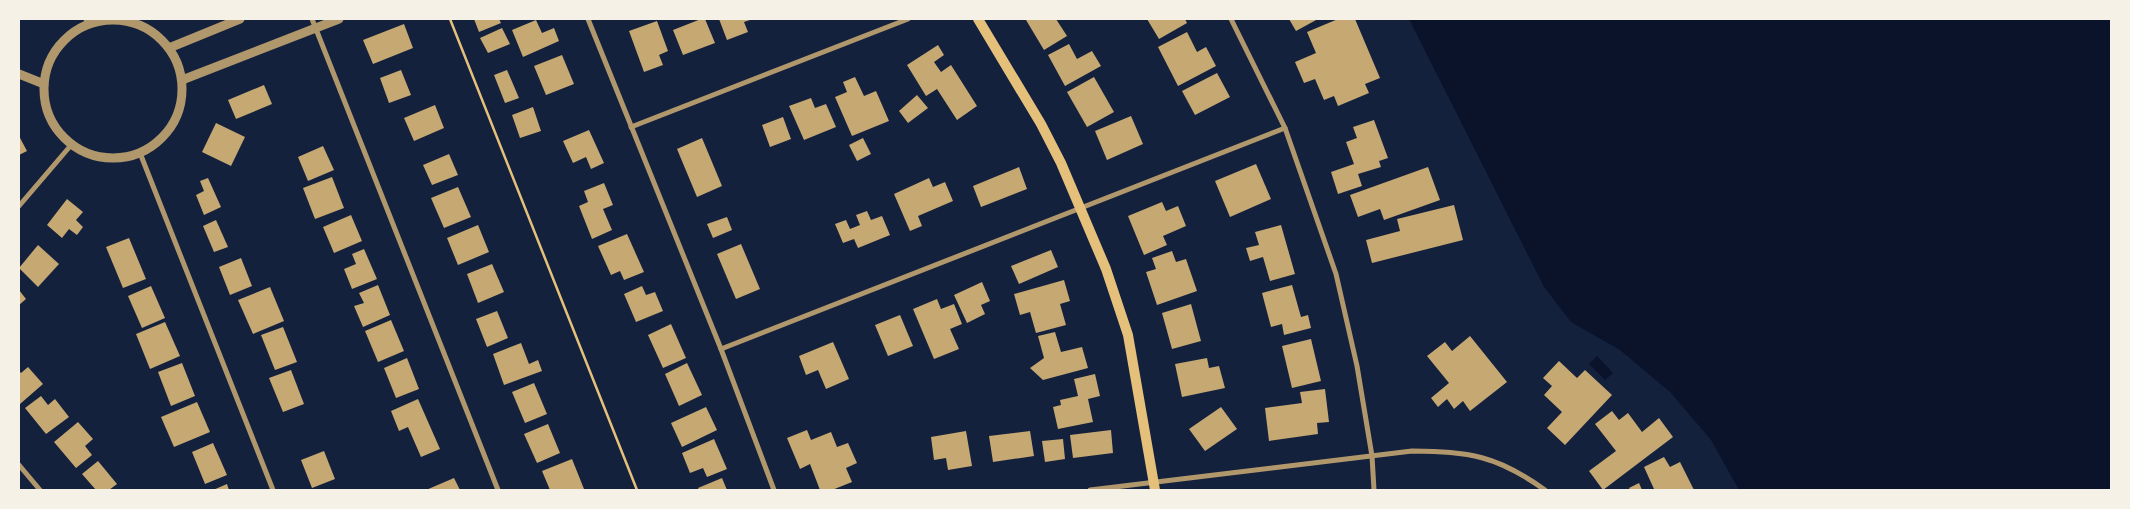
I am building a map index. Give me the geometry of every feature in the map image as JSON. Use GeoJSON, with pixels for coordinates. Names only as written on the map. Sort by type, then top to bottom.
{"type":"FeatureCollection","features":[{"type":"Feature","properties":{"kind":"main road"},"geometry":{"type":"LineString","coordinates":[[978,19],[1041,124],[1081,208],[1106,269],[1128,335],[1155,486]]}},
{"type":"Feature","properties":{"kind":"street"},"geometry":{"type":"LineString","coordinates":[[170,48],[240,19]]}},
{"type":"Feature","properties":{"kind":"street"},"geometry":{"type":"LineString","coordinates":[[312,19],[498,490]]}},
{"type":"Feature","properties":{"kind":"street"},"geometry":{"type":"LineString","coordinates":[[182,80],[339,19]]}},
{"type":"Feature","properties":{"kind":"street"},"geometry":{"type":"LineString","coordinates":[[588,19],[721,349],[774,490]]}},
{"type":"Feature","properties":{"kind":"street"},"geometry":{"type":"LineString","coordinates":[[631,127],[908,19]]}},
{"type":"Feature","properties":{"kind":"street"},"geometry":{"type":"LineString","coordinates":[[1231,19],[1285,128],[1336,274],[1357,366],[1372,456],[1374,490]]}},
{"type":"Feature","properties":{"kind":"street"},"geometry":{"type":"LineString","coordinates":[[124,20],[141,25],[157,34],[170,48],[178,63],[182,80],[182,98],[178,115],[168,131],[156,144],[140,153],[121,159],[104,159],[86,154],[59,132],[50,118],[45,101],[44,84],[47,69],[53,54],[62,42],[87,22],[124,20]]}},
{"type":"Feature","properties":{"kind":"street"},"geometry":{"type":"LineString","coordinates":[[19,74],[44,84]]}},
{"type":"Feature","properties":{"kind":"street"},"geometry":{"type":"LineString","coordinates":[[721,349],[1285,128]]}},
{"type":"Feature","properties":{"kind":"street"},"geometry":{"type":"LineString","coordinates":[[19,206],[72,144]]}},
{"type":"Feature","properties":{"kind":"street"},"geometry":{"type":"LineString","coordinates":[[140,153],[273,490]]}},
{"type":"Feature","properties":{"kind":"street"},"geometry":{"type":"LineString","coordinates":[[1090,490],[1155,486],[1412,451],[1452,452],[1485,457],[1512,468],[1545,490]]}},
{"type":"Feature","properties":{"kind":"street"},"geometry":{"type":"LineString","coordinates":[[19,465],[40,490]]}},
{"type":"Feature","properties":{"kind":"path"},"geometry":{"type":"LineString","coordinates":[[450,19],[637,490]]}},
{"type":"Feature","properties":{"kind":"water"},"geometry":{"type":"Polygon","coordinates":[[[1409,19],[2111,19],[2111,490],[1739,490],[1711,440],[1670,392],[1620,350],[1571,322],[1544,287],[1409,19]]]}},
{"type":"Feature","properties":{"kind":"water"},"geometry":{"type":"Polygon","coordinates":[[[1597,356],[1613,373],[1605,380],[1589,364],[1597,356]]]}},
{"type":"Feature","properties":{"kind":"building"},"geometry":{"type":"Polygon","coordinates":[[[474,19],[499,19],[501,23],[479,32],[474,19]]]}},
{"type":"Feature","properties":{"kind":"building"},"geometry":{"type":"Polygon","coordinates":[[[705,19],[715,43],[683,55],[673,30],[705,19]]]}},
{"type":"Feature","properties":{"kind":"building"},"geometry":{"type":"Polygon","coordinates":[[[719,19],[753,19],[744,22],[748,32],[727,40],[719,19]]]}},
{"type":"Feature","properties":{"kind":"building"},"geometry":{"type":"Polygon","coordinates":[[[1056,19],[1067,36],[1044,50],[1026,20],[1056,19]]]}},
{"type":"Feature","properties":{"kind":"building"},"geometry":{"type":"Polygon","coordinates":[[[1147,19],[1185,19],[1187,23],[1159,39],[1147,19]]]}},
{"type":"Feature","properties":{"kind":"building"},"geometry":{"type":"Polygon","coordinates":[[[1289,19],[1318,19],[1296,31],[1289,19]]]}},
{"type":"Feature","properties":{"kind":"building"},"geometry":{"type":"Polygon","coordinates":[[[1338,19],[1355,19],[1380,78],[1365,84],[1369,93],[1338,106],[1334,96],[1324,100],[1315,79],[1304,83],[1295,62],[1316,53],[1307,32],[1338,19]]]}},
{"type":"Feature","properties":{"kind":"building"},"geometry":{"type":"Polygon","coordinates":[[[536,20],[542,33],[554,28],[559,41],[523,57],[512,30],[536,20]]]}},
{"type":"Feature","properties":{"kind":"building"},"geometry":{"type":"Polygon","coordinates":[[[657,21],[668,51],[659,55],[663,65],[644,72],[629,31],[657,21]]]}},
{"type":"Feature","properties":{"kind":"building"},"geometry":{"type":"Polygon","coordinates":[[[404,24],[413,48],[373,64],[363,40],[404,24]]]}},
{"type":"Feature","properties":{"kind":"building"},"geometry":{"type":"Polygon","coordinates":[[[502,28],[510,44],[488,53],[480,38],[502,28]]]}},
{"type":"Feature","properties":{"kind":"building"},"geometry":{"type":"Polygon","coordinates":[[[1187,32],[1197,52],[1206,47],[1216,66],[1178,86],[1158,47],[1187,32]]]}},
{"type":"Feature","properties":{"kind":"building"},"geometry":{"type":"Polygon","coordinates":[[[1069,44],[1077,59],[1092,51],[1101,66],[1065,86],[1048,55],[1069,44]]]}},
{"type":"Feature","properties":{"kind":"building"},"geometry":{"type":"Polygon","coordinates":[[[938,45],[944,55],[934,62],[941,72],[951,65],[977,106],[957,120],[937,89],[926,96],[907,65],[938,45]]]}},
{"type":"Feature","properties":{"kind":"building"},"geometry":{"type":"Polygon","coordinates":[[[562,55],[574,84],[546,95],[534,66],[562,55]]]}},
{"type":"Feature","properties":{"kind":"building"},"geometry":{"type":"Polygon","coordinates":[[[401,70],[411,95],[389,103],[380,78],[401,70]]]}},
{"type":"Feature","properties":{"kind":"building"},"geometry":{"type":"Polygon","coordinates":[[[507,70],[519,98],[505,103],[494,75],[507,70]]]}},
{"type":"Feature","properties":{"kind":"building"},"geometry":{"type":"Polygon","coordinates":[[[1217,73],[1230,97],[1195,115],[1182,91],[1217,73]]]}},
{"type":"Feature","properties":{"kind":"building"},"geometry":{"type":"Polygon","coordinates":[[[855,77],[864,96],[876,91],[889,121],[852,136],[835,97],[847,92],[843,82],[855,77]]]}},
{"type":"Feature","properties":{"kind":"building"},"geometry":{"type":"Polygon","coordinates":[[[1094,77],[1114,112],[1087,127],[1067,92],[1094,77]]]}},
{"type":"Feature","properties":{"kind":"building"},"geometry":{"type":"Polygon","coordinates":[[[264,85],[272,104],[236,119],[228,100],[264,85]]]}},
{"type":"Feature","properties":{"kind":"building"},"geometry":{"type":"Polygon","coordinates":[[[917,95],[928,108],[908,123],[899,111],[917,95]]]}},
{"type":"Feature","properties":{"kind":"building"},"geometry":{"type":"Polygon","coordinates":[[[811,98],[815,108],[826,104],[836,127],[804,140],[789,106],[811,98]]]}},
{"type":"Feature","properties":{"kind":"building"},"geometry":{"type":"Polygon","coordinates":[[[435,105],[444,128],[414,141],[404,118],[435,105]]]}},
{"type":"Feature","properties":{"kind":"building"},"geometry":{"type":"Polygon","coordinates":[[[533,107],[541,131],[520,138],[512,115],[533,107]]]}},
{"type":"Feature","properties":{"kind":"building"},"geometry":{"type":"Polygon","coordinates":[[[1131,116],[1143,144],[1107,160],[1095,131],[1131,116]]]}},
{"type":"Feature","properties":{"kind":"building"},"geometry":{"type":"Polygon","coordinates":[[[783,117],[791,139],[770,147],[762,125],[783,117]]]}},
{"type":"Feature","properties":{"kind":"building"},"geometry":{"type":"Polygon","coordinates":[[[1374,120],[1388,158],[1379,161],[1381,167],[1358,174],[1362,186],[1338,194],[1331,172],[1354,164],[1346,142],[1357,138],[1353,127],[1374,120]]]}},
{"type":"Feature","properties":{"kind":"building"},"geometry":{"type":"Polygon","coordinates":[[[216,123],[245,137],[231,166],[202,152],[216,123]]]}},
{"type":"Feature","properties":{"kind":"building"},"geometry":{"type":"Polygon","coordinates":[[[589,130],[604,163],[591,169],[586,157],[573,163],[563,141],[589,130]]]}},
{"type":"Feature","properties":{"kind":"building"},"geometry":{"type":"Polygon","coordinates":[[[19,136],[27,151],[19,155],[19,136]]]}},
{"type":"Feature","properties":{"kind":"building"},"geometry":{"type":"Polygon","coordinates":[[[702,138],[722,186],[697,197],[677,149],[702,138]]]}},
{"type":"Feature","properties":{"kind":"building"},"geometry":{"type":"Polygon","coordinates":[[[863,138],[871,154],[857,161],[849,145],[863,138]]]}},
{"type":"Feature","properties":{"kind":"building"},"geometry":{"type":"Polygon","coordinates":[[[323,146],[334,170],[308,181],[298,157],[323,146]]]}},
{"type":"Feature","properties":{"kind":"building"},"geometry":{"type":"Polygon","coordinates":[[[449,154],[458,175],[432,185],[423,165],[449,154]]]}},
{"type":"Feature","properties":{"kind":"building"},"geometry":{"type":"Polygon","coordinates":[[[1256,164],[1271,199],[1230,217],[1215,181],[1256,164]]]}},
{"type":"Feature","properties":{"kind":"building"},"geometry":{"type":"Polygon","coordinates":[[[1019,167],[1027,189],[981,207],[973,186],[1019,167]]]}},
{"type":"Feature","properties":{"kind":"building"},"geometry":{"type":"Polygon","coordinates":[[[1428,167],[1440,200],[1384,220],[1380,209],[1358,217],[1350,195],[1428,167]]]}},
{"type":"Feature","properties":{"kind":"building"},"geometry":{"type":"Polygon","coordinates":[[[332,177],[344,208],[315,219],[303,188],[332,177]]]}},
{"type":"Feature","properties":{"kind":"building"},"geometry":{"type":"Polygon","coordinates":[[[208,178],[221,207],[204,215],[196,195],[204,191],[200,181],[208,178]]]}},
{"type":"Feature","properties":{"kind":"building"},"geometry":{"type":"Polygon","coordinates":[[[929,178],[933,187],[945,182],[953,201],[918,216],[922,226],[910,231],[894,194],[929,178]]]}},
{"type":"Feature","properties":{"kind":"building"},"geometry":{"type":"Polygon","coordinates":[[[604,183],[613,205],[603,209],[612,230],[592,239],[579,206],[588,202],[584,191],[604,183]]]}},
{"type":"Feature","properties":{"kind":"building"},"geometry":{"type":"Polygon","coordinates":[[[458,187],[471,217],[444,228],[431,198],[458,187]]]}},
{"type":"Feature","properties":{"kind":"building"},"geometry":{"type":"Polygon","coordinates":[[[67,199],[83,212],[76,220],[83,227],[77,235],[69,229],[62,238],[47,225],[67,199]]]}},
{"type":"Feature","properties":{"kind":"building"},"geometry":{"type":"Polygon","coordinates":[[[1162,202],[1166,211],[1178,206],[1186,226],[1163,236],[1167,245],[1144,255],[1128,216],[1162,202]]]}},
{"type":"Feature","properties":{"kind":"building"},"geometry":{"type":"Polygon","coordinates":[[[1454,205],[1463,240],[1372,263],[1366,240],[1400,231],[1397,219],[1454,205]]]}},
{"type":"Feature","properties":{"kind":"building"},"geometry":{"type":"Polygon","coordinates":[[[867,211],[871,220],[882,216],[890,235],[858,248],[854,239],[843,243],[835,224],[846,220],[850,229],[860,225],[856,215],[867,211]]]}},
{"type":"Feature","properties":{"kind":"building"},"geometry":{"type":"Polygon","coordinates":[[[351,215],[362,241],[334,253],[323,227],[351,215]]]}},
{"type":"Feature","properties":{"kind":"building"},"geometry":{"type":"Polygon","coordinates":[[[727,217],[732,230],[713,238],[707,224],[727,217]]]}},
{"type":"Feature","properties":{"kind":"building"},"geometry":{"type":"Polygon","coordinates":[[[216,220],[228,247],[214,252],[203,226],[216,220]]]}},
{"type":"Feature","properties":{"kind":"building"},"geometry":{"type":"Polygon","coordinates":[[[478,225],[489,252],[458,265],[447,238],[478,225]]]}},
{"type":"Feature","properties":{"kind":"building"},"geometry":{"type":"Polygon","coordinates":[[[1281,225],[1295,274],[1270,281],[1263,257],[1250,261],[1246,248],[1259,245],[1255,232],[1281,225]]]}},
{"type":"Feature","properties":{"kind":"building"},"geometry":{"type":"Polygon","coordinates":[[[627,234],[644,272],[624,280],[620,271],[611,275],[598,246],[627,234]]]}},
{"type":"Feature","properties":{"kind":"building"},"geometry":{"type":"Polygon","coordinates":[[[129,238],[146,279],[123,288],[106,247],[129,238]]]}},
{"type":"Feature","properties":{"kind":"building"},"geometry":{"type":"Polygon","coordinates":[[[741,244],[760,289],[736,299],[717,254],[741,244]]]}},
{"type":"Feature","properties":{"kind":"building"},"geometry":{"type":"Polygon","coordinates":[[[38,245],[59,264],[38,287],[19,268],[38,245]]]}},
{"type":"Feature","properties":{"kind":"building"},"geometry":{"type":"Polygon","coordinates":[[[364,249],[377,279],[352,289],[344,269],[356,264],[352,254],[364,249]]]}},
{"type":"Feature","properties":{"kind":"building"},"geometry":{"type":"Polygon","coordinates":[[[1051,250],[1058,267],[1019,284],[1011,266],[1051,250]]]}},
{"type":"Feature","properties":{"kind":"building"},"geometry":{"type":"Polygon","coordinates":[[[1172,251],[1176,262],[1186,259],[1197,291],[1157,305],[1146,272],[1156,269],[1152,258],[1172,251]]]}},
{"type":"Feature","properties":{"kind":"building"},"geometry":{"type":"Polygon","coordinates":[[[241,258],[252,286],[230,295],[219,267],[241,258]]]}},
{"type":"Feature","properties":{"kind":"building"},"geometry":{"type":"Polygon","coordinates":[[[492,264],[504,292],[478,303],[467,274],[492,264]]]}},
{"type":"Feature","properties":{"kind":"building"},"geometry":{"type":"Polygon","coordinates":[[[1064,280],[1070,301],[1060,304],[1066,325],[1036,333],[1030,312],[1020,315],[1014,294],[1064,280]]]}},
{"type":"Feature","properties":{"kind":"building"},"geometry":{"type":"Polygon","coordinates":[[[982,282],[990,301],[981,305],[985,314],[967,323],[954,295],[982,282]]]}},
{"type":"Feature","properties":{"kind":"building"},"geometry":{"type":"Polygon","coordinates":[[[378,285],[390,315],[363,327],[354,306],[364,303],[359,293],[378,285]]]}},
{"type":"Feature","properties":{"kind":"building"},"geometry":{"type":"Polygon","coordinates":[[[1292,285],[1301,317],[1308,315],[1311,328],[1284,335],[1282,324],[1271,327],[1262,293],[1292,285]]]}},
{"type":"Feature","properties":{"kind":"building"},"geometry":{"type":"Polygon","coordinates":[[[151,286],[165,318],[142,328],[128,296],[151,286]]]}},
{"type":"Feature","properties":{"kind":"building"},"geometry":{"type":"Polygon","coordinates":[[[642,286],[646,295],[655,292],[663,311],[636,322],[624,294],[642,286]]]}},
{"type":"Feature","properties":{"kind":"building"},"geometry":{"type":"Polygon","coordinates":[[[270,287],[284,321],[253,334],[238,300],[270,287]]]}},
{"type":"Feature","properties":{"kind":"building"},"geometry":{"type":"Polygon","coordinates":[[[19,290],[26,299],[19,305],[19,290]]]}},
{"type":"Feature","properties":{"kind":"building"},"geometry":{"type":"Polygon","coordinates":[[[937,299],[941,309],[954,304],[962,324],[950,329],[959,349],[934,359],[913,309],[937,299]]]}},
{"type":"Feature","properties":{"kind":"building"},"geometry":{"type":"Polygon","coordinates":[[[1191,304],[1201,341],[1172,349],[1162,313],[1191,304]]]}},
{"type":"Feature","properties":{"kind":"building"},"geometry":{"type":"Polygon","coordinates":[[[497,311],[508,338],[487,347],[476,319],[497,311]]]}},
{"type":"Feature","properties":{"kind":"building"},"geometry":{"type":"Polygon","coordinates":[[[900,315],[913,346],[888,356],[875,325],[900,315]]]}},
{"type":"Feature","properties":{"kind":"building"},"geometry":{"type":"Polygon","coordinates":[[[391,320],[404,351],[378,362],[365,331],[391,320]]]}},
{"type":"Feature","properties":{"kind":"building"},"geometry":{"type":"Polygon","coordinates":[[[165,322],[180,356],[150,369],[136,334],[165,322]]]}},
{"type":"Feature","properties":{"kind":"building"},"geometry":{"type":"Polygon","coordinates":[[[671,324],[686,358],[663,368],[648,335],[671,324]]]}},
{"type":"Feature","properties":{"kind":"building"},"geometry":{"type":"Polygon","coordinates":[[[283,327],[297,362],[275,370],[261,335],[283,327]]]}},
{"type":"Feature","properties":{"kind":"building"},"geometry":{"type":"Polygon","coordinates":[[[1055,332],[1061,352],[1082,347],[1088,368],[1043,380],[1030,368],[1044,358],[1038,336],[1055,332]]]}},
{"type":"Feature","properties":{"kind":"building"},"geometry":{"type":"Polygon","coordinates":[[[1470,336],[1507,382],[1470,411],[1463,401],[1454,409],[1447,399],[1438,407],[1431,398],[1449,383],[1427,356],[1445,342],[1452,351],[1470,336]]]}},
{"type":"Feature","properties":{"kind":"building"},"geometry":{"type":"Polygon","coordinates":[[[1311,339],[1321,381],[1292,388],[1282,346],[1311,339]]]}},
{"type":"Feature","properties":{"kind":"building"},"geometry":{"type":"Polygon","coordinates":[[[833,342],[849,379],[826,389],[818,370],[806,375],[799,356],[833,342]]]}},
{"type":"Feature","properties":{"kind":"building"},"geometry":{"type":"Polygon","coordinates":[[[521,343],[529,364],[538,360],[542,371],[504,385],[493,354],[521,343]]]}},
{"type":"Feature","properties":{"kind":"building"},"geometry":{"type":"Polygon","coordinates":[[[407,358],[419,389],[396,398],[384,368],[407,358]]]}},
{"type":"Feature","properties":{"kind":"building"},"geometry":{"type":"Polygon","coordinates":[[[1207,358],[1209,368],[1219,366],[1225,388],[1182,397],[1175,364],[1207,358]]]}},
{"type":"Feature","properties":{"kind":"building"},"geometry":{"type":"Polygon","coordinates":[[[1559,361],[1577,378],[1585,370],[1612,395],[1565,445],[1547,428],[1562,412],[1544,395],[1552,386],[1543,378],[1559,361]]]}},
{"type":"Feature","properties":{"kind":"building"},"geometry":{"type":"Polygon","coordinates":[[[182,363],[195,396],[171,406],[158,372],[182,363]]]}},
{"type":"Feature","properties":{"kind":"building"},"geometry":{"type":"Polygon","coordinates":[[[687,363],[702,395],[679,406],[665,374],[687,363]]]}},
{"type":"Feature","properties":{"kind":"building"},"geometry":{"type":"Polygon","coordinates":[[[28,367],[43,384],[20,404],[19,371],[21,373],[28,367]]]}},
{"type":"Feature","properties":{"kind":"building"},"geometry":{"type":"Polygon","coordinates":[[[291,370],[304,404],[283,412],[269,378],[291,370]]]}},
{"type":"Feature","properties":{"kind":"building"},"geometry":{"type":"Polygon","coordinates":[[[1095,374],[1100,396],[1088,399],[1093,422],[1058,429],[1053,407],[1061,405],[1060,400],[1078,396],[1074,379],[1095,374]]]}},
{"type":"Feature","properties":{"kind":"building"},"geometry":{"type":"Polygon","coordinates":[[[534,383],[547,414],[525,423],[512,392],[534,383]]]}},
{"type":"Feature","properties":{"kind":"building"},"geometry":{"type":"Polygon","coordinates":[[[1325,389],[1329,422],[1317,423],[1318,434],[1269,441],[1265,408],[1302,403],[1300,392],[1325,389]]]}},
{"type":"Feature","properties":{"kind":"building"},"geometry":{"type":"Polygon","coordinates":[[[41,396],[48,405],[55,399],[69,417],[46,434],[25,408],[41,396]]]}},
{"type":"Feature","properties":{"kind":"building"},"geometry":{"type":"Polygon","coordinates":[[[418,399],[440,449],[421,457],[408,427],[399,431],[391,411],[418,399]]]}},
{"type":"Feature","properties":{"kind":"building"},"geometry":{"type":"Polygon","coordinates":[[[197,402],[210,432],[174,447],[161,417],[197,402]]]}},
{"type":"Feature","properties":{"kind":"building"},"geometry":{"type":"Polygon","coordinates":[[[706,407],[717,430],[682,447],[671,423],[706,407]]]}},
{"type":"Feature","properties":{"kind":"building"},"geometry":{"type":"Polygon","coordinates":[[[1221,407],[1237,429],[1205,451],[1189,429],[1221,407]]]}},
{"type":"Feature","properties":{"kind":"building"},"geometry":{"type":"Polygon","coordinates":[[[1612,411],[1619,420],[1628,413],[1642,432],[1659,418],[1673,437],[1603,490],[1589,471],[1616,451],[1595,424],[1612,411]]]}},
{"type":"Feature","properties":{"kind":"building"},"geometry":{"type":"Polygon","coordinates":[[[78,422],[93,439],[85,446],[92,455],[76,468],[54,442],[78,422]]]}},
{"type":"Feature","properties":{"kind":"building"},"geometry":{"type":"Polygon","coordinates":[[[548,424],[560,453],[537,463],[524,434],[548,424]]]}},
{"type":"Feature","properties":{"kind":"building"},"geometry":{"type":"Polygon","coordinates":[[[807,430],[811,440],[831,432],[837,447],[848,443],[857,463],[846,468],[852,482],[832,490],[820,490],[810,464],[800,469],[787,438],[807,430]]]}},
{"type":"Feature","properties":{"kind":"building"},"geometry":{"type":"Polygon","coordinates":[[[1111,430],[1113,453],[1073,458],[1070,435],[1111,430]]]}},
{"type":"Feature","properties":{"kind":"building"},"geometry":{"type":"Polygon","coordinates":[[[966,431],[972,466],[948,470],[946,458],[934,460],[931,437],[966,431]]]}},
{"type":"Feature","properties":{"kind":"building"},"geometry":{"type":"Polygon","coordinates":[[[1030,431],[1034,456],[993,462],[989,436],[1030,431]]]}},
{"type":"Feature","properties":{"kind":"building"},"geometry":{"type":"Polygon","coordinates":[[[714,439],[727,469],[707,477],[703,468],[690,473],[682,453],[714,439]]]}},
{"type":"Feature","properties":{"kind":"building"},"geometry":{"type":"Polygon","coordinates":[[[1063,439],[1065,459],[1045,462],[1042,441],[1063,439]]]}},
{"type":"Feature","properties":{"kind":"building"},"geometry":{"type":"Polygon","coordinates":[[[213,443],[227,475],[205,484],[192,452],[213,443]]]}},
{"type":"Feature","properties":{"kind":"building"},"geometry":{"type":"Polygon","coordinates":[[[324,451],[335,479],[312,488],[301,460],[324,451]]]}},
{"type":"Feature","properties":{"kind":"building"},"geometry":{"type":"Polygon","coordinates":[[[1664,457],[1670,467],[1680,462],[1694,490],[1651,490],[1654,489],[1644,467],[1664,457]]]}},
{"type":"Feature","properties":{"kind":"building"},"geometry":{"type":"Polygon","coordinates":[[[572,459],[584,489],[550,490],[542,471],[572,459]]]}},
{"type":"Feature","properties":{"kind":"building"},"geometry":{"type":"Polygon","coordinates":[[[98,461],[117,484],[109,490],[96,490],[82,474],[98,461]]]}},
{"type":"Feature","properties":{"kind":"building"},"geometry":{"type":"Polygon","coordinates":[[[454,478],[460,490],[426,490],[454,478]]]}},
{"type":"Feature","properties":{"kind":"building"},"geometry":{"type":"Polygon","coordinates":[[[722,478],[727,490],[699,490],[698,488],[722,478]]]}},
{"type":"Feature","properties":{"kind":"building"},"geometry":{"type":"Polygon","coordinates":[[[1639,483],[1642,490],[1630,490],[1629,488],[1639,483]]]}},
{"type":"Feature","properties":{"kind":"building"},"geometry":{"type":"Polygon","coordinates":[[[227,484],[229,490],[213,490],[227,484]]]}}]}
